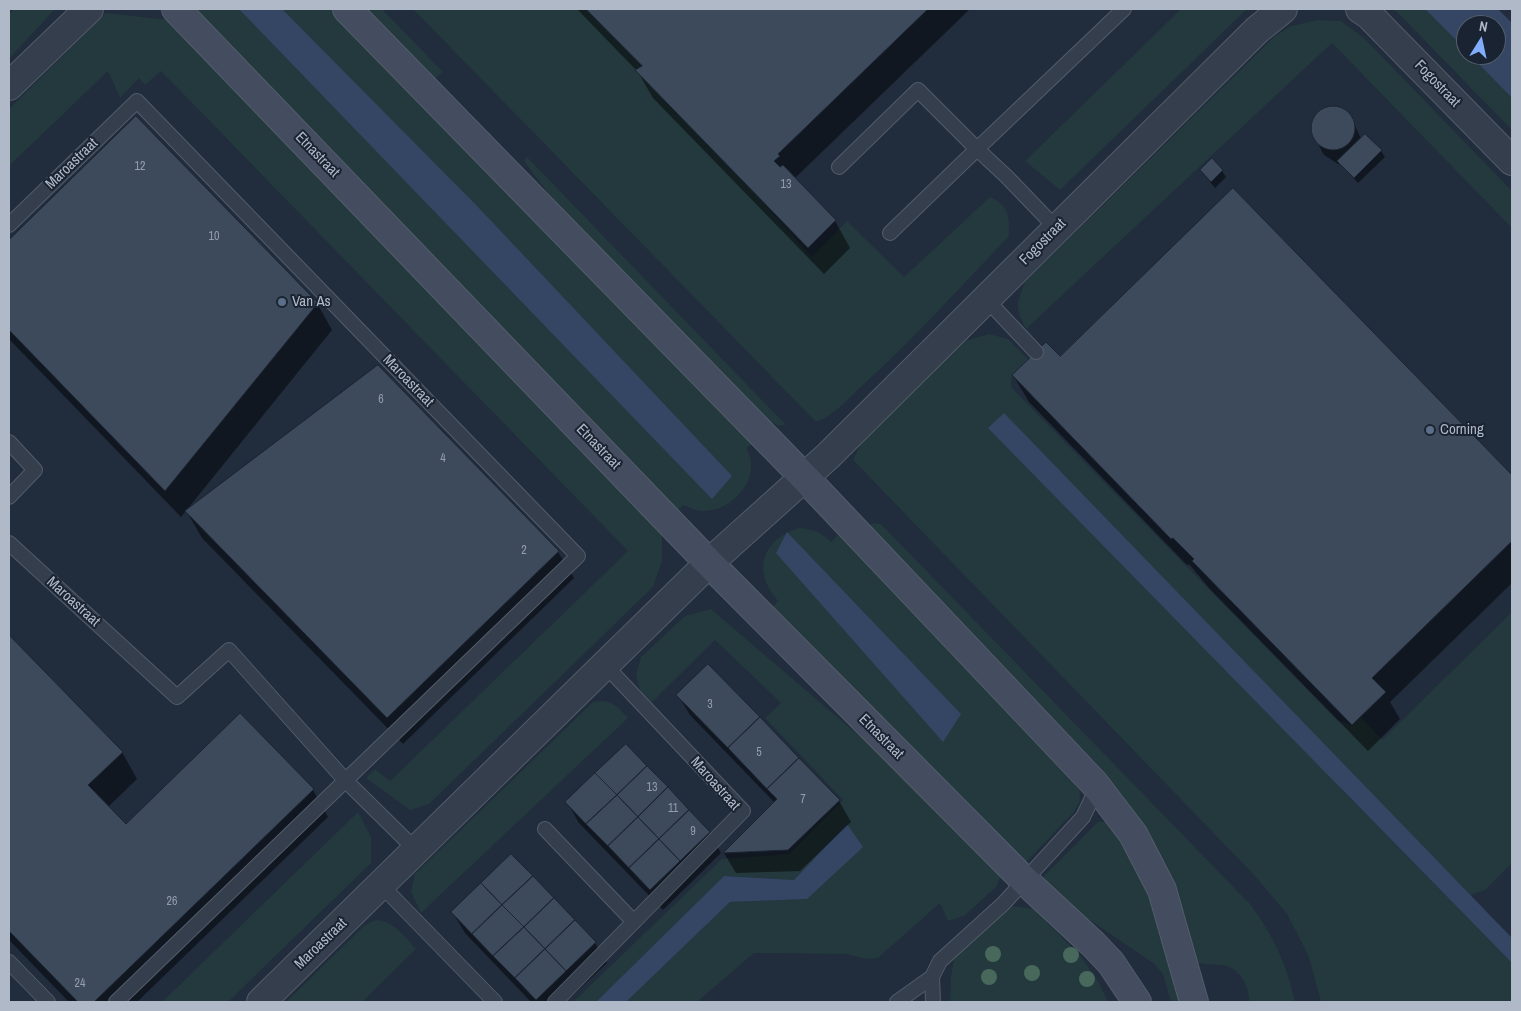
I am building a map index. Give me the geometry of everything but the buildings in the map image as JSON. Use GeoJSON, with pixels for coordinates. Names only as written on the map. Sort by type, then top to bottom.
{"type":"FeatureCollection","features":[{"type":"Feature","properties":{"kind":"street"},"geometry":{"type":"LineString","coordinates":[[9,86],[89,9]]}},
{"type":"Feature","properties":{"kind":"street","name":"Etnastraat"},"geometry":{"type":"LineString","coordinates":[[176,9],[709,563],[1025,881],[1093,944],[1111,963],[1137,1002]]}},
{"type":"Feature","properties":{"kind":"street"},"geometry":{"type":"LineString","coordinates":[[347,9],[805,478],[1094,783],[1133,834],[1162,890],[1194,1002]]}},
{"type":"Feature","properties":{"kind":"street","name":"Fogostraat"},"geometry":{"type":"LineString","coordinates":[[709,563],[805,478],[1257,30],[1283,9]]}},
{"type":"Feature","properties":{"kind":"street","name":"Fogostraat"},"geometry":{"type":"LineString","coordinates":[[1360,9],[1370,15],[1512,161]]}},
{"type":"Feature","properties":{"kind":"street","name":"Maroastraat"},"geometry":{"type":"LineString","coordinates":[[262,1002],[709,563]]}},
{"type":"Feature","properties":{"kind":"lane"},"geometry":{"type":"LineString","coordinates":[[890,233],[1124,9]]}},
{"type":"Feature","properties":{"kind":"lane"},"geometry":{"type":"LineString","coordinates":[[839,167],[918,90],[976,150],[1007,177],[1057,228]]}},
{"type":"Feature","properties":{"kind":"lane","name":"Maroastraat"},"geometry":{"type":"LineString","coordinates":[[9,225],[136,101],[578,556],[116,1002]]}},
{"type":"Feature","properties":{"kind":"lane"},"geometry":{"type":"LineString","coordinates":[[986,299],[1036,352]]}},
{"type":"Feature","properties":{"kind":"lane"},"geometry":{"type":"LineString","coordinates":[[9,442],[35,470],[9,497]]}},
{"type":"Feature","properties":{"kind":"lane","name":"Maroastraat"},"geometry":{"type":"LineString","coordinates":[[9,543],[177,697],[229,650],[345,780],[416,850]]}},
{"type":"Feature","properties":{"kind":"lane","name":"Maroastraat"},"geometry":{"type":"LineString","coordinates":[[554,1002],[743,811],[604,666]]}},
{"type":"Feature","properties":{"kind":"lane"},"geometry":{"type":"LineString","coordinates":[[897,1002],[932,977],[940,961],[1003,904],[1083,817],[1093,796],[1094,783]]}},
{"type":"Feature","properties":{"kind":"lane"},"geometry":{"type":"LineString","coordinates":[[545,829],[634,922]]}},
{"type":"Feature","properties":{"kind":"lane"},"geometry":{"type":"LineString","coordinates":[[381,885],[495,1002]]}},
{"type":"Feature","properties":{"kind":"lane"},"geometry":{"type":"LineString","coordinates":[[9,962],[48,1002]]}},
{"type":"Feature","properties":{"kind":"lane"},"geometry":{"type":"LineString","coordinates":[[932,977],[933,1002]]}},
{"type":"Feature","properties":{"kind":"green space"},"geometry":{"type":"Polygon","coordinates":[[[14,9],[55,9],[9,59],[9,14],[14,9]]]}},
{"type":"Feature","properties":{"kind":"green space"},"geometry":{"type":"Polygon","coordinates":[[[190,9],[332,9],[742,430],[753,444],[746,448],[751,462],[751,472],[748,481],[736,497],[720,508],[710,511],[699,511],[683,505],[678,510],[190,9]]]}},
{"type":"Feature","properties":{"kind":"green space"},"geometry":{"type":"Polygon","coordinates":[[[362,9],[382,9],[443,72],[432,81],[362,9]]]}},
{"type":"Feature","properties":{"kind":"green space"},"geometry":{"type":"Polygon","coordinates":[[[413,9],[589,9],[812,257],[847,221],[904,277],[990,197],[1001,204],[1007,212],[1009,236],[938,312],[883,366],[835,411],[816,422],[413,9]]]}},
{"type":"Feature","properties":{"kind":"green space"},"geometry":{"type":"Polygon","coordinates":[[[1181,9],[1247,9],[1060,190],[1025,161],[1181,9]]]}},
{"type":"Feature","properties":{"kind":"green space"},"geometry":{"type":"Polygon","coordinates":[[[1394,9],[1425,9],[1456,40],[1456,65],[1480,65],[1512,98],[1512,130],[1394,9]]]}},
{"type":"Feature","properties":{"kind":"green space"},"geometry":{"type":"Polygon","coordinates":[[[106,13],[170,20],[662,525],[662,561],[653,587],[429,804],[410,810],[366,778],[375,769],[390,781],[628,551],[161,71],[145,85],[139,78],[120,98],[108,71],[9,166],[9,109],[106,13]]]}},
{"type":"Feature","properties":{"kind":"green space"},"geometry":{"type":"Polygon","coordinates":[[[1318,20],[1341,21],[1365,39],[1512,191],[1512,228],[1332,43],[1026,329],[1018,310],[1018,301],[1025,282],[1275,36],[1291,26],[1318,20]]]}},
{"type":"Feature","properties":{"kind":"green space"},"geometry":{"type":"Polygon","coordinates":[[[527,157],[786,425],[777,425],[753,412],[577,232],[524,161],[527,157]]]}},
{"type":"Feature","properties":{"kind":"green space"},"geometry":{"type":"Polygon","coordinates":[[[989,334],[1008,339],[1028,359],[1012,375],[1011,387],[1338,721],[1352,725],[1360,716],[1382,740],[1512,612],[1512,863],[1485,890],[1470,895],[1352,774],[1341,789],[1512,963],[1512,1002],[1321,1002],[1309,957],[1287,914],[1255,876],[853,460],[860,446],[870,434],[965,341],[989,334]]]}},
{"type":"Feature","properties":{"kind":"green space"},"geometry":{"type":"Polygon","coordinates":[[[873,523],[881,524],[1249,903],[1265,926],[1278,950],[1288,975],[1295,1002],[1249,1002],[1248,991],[1244,981],[1236,971],[1227,966],[1198,963],[1165,872],[1103,770],[866,528],[873,523]]]}},
{"type":"Feature","properties":{"kind":"green space"},"geometry":{"type":"Polygon","coordinates":[[[799,528],[816,532],[831,542],[842,531],[1079,782],[1080,801],[1073,813],[1026,862],[1019,861],[772,607],[778,601],[765,579],[764,558],[776,540],[786,533],[799,528]]]}},
{"type":"Feature","properties":{"kind":"green space"},"geometry":{"type":"Polygon","coordinates":[[[711,609],[912,781],[1002,874],[996,887],[964,916],[948,921],[940,903],[878,958],[865,959],[847,954],[754,953],[697,1002],[626,1002],[730,902],[807,899],[847,824],[794,880],[724,876],[596,1002],[573,1002],[722,859],[789,854],[843,800],[765,718],[781,703],[715,640],[652,702],[640,690],[636,675],[641,657],[685,616],[711,609]]]}},
{"type":"Feature","properties":{"kind":"green space"},"geometry":{"type":"Polygon","coordinates":[[[603,701],[614,704],[628,718],[421,913],[411,892],[415,874],[593,702],[603,701]]]}},
{"type":"Feature","properties":{"kind":"green space"},"geometry":{"type":"Polygon","coordinates":[[[358,812],[371,837],[371,863],[228,1002],[162,1002],[358,812]]]}},
{"type":"Feature","properties":{"kind":"green space"},"geometry":{"type":"Polygon","coordinates":[[[1112,821],[1141,871],[1156,909],[1182,1002],[1171,1002],[1163,974],[1153,963],[1081,914],[1045,885],[1043,877],[1098,822],[1112,821]]]}},
{"type":"Feature","properties":{"kind":"green space"},"geometry":{"type":"Polygon","coordinates":[[[1013,906],[1033,909],[1080,955],[1099,983],[1108,1002],[950,1002],[954,957],[1013,906]]]}},
{"type":"Feature","properties":{"kind":"green space"},"geometry":{"type":"Polygon","coordinates":[[[375,920],[393,926],[416,949],[362,1002],[286,1002],[365,925],[375,920]]]}},
{"type":"Feature","properties":{"kind":"water"},"geometry":{"type":"Polygon","coordinates":[[[239,9],[282,9],[478,207],[732,476],[712,499],[239,9]]]}},
{"type":"Feature","properties":{"kind":"water"},"geometry":{"type":"Polygon","coordinates":[[[1425,9],[1498,9],[1504,15],[1456,15],[1456,40],[1425,9]]]}},
{"type":"Feature","properties":{"kind":"water"},"geometry":{"type":"Polygon","coordinates":[[[1506,17],[1512,23],[1512,98],[1480,65],[1506,65],[1506,17]]]}},
{"type":"Feature","properties":{"kind":"water"},"geometry":{"type":"Polygon","coordinates":[[[1004,413],[1512,938],[1512,963],[988,428],[1004,413]]]}},
{"type":"Feature","properties":{"kind":"water"},"geometry":{"type":"Polygon","coordinates":[[[787,532],[961,714],[943,742],[776,553],[787,532]]]}},
{"type":"Feature","properties":{"kind":"water"},"geometry":{"type":"Polygon","coordinates":[[[847,824],[863,847],[807,899],[730,902],[626,1002],[596,1002],[724,876],[794,880],[847,824]]]}},
{"type":"Feature","properties":{"kind":"place","name":"Van As"},"geometry":{"type":"Point","coordinates":[282,302]}},
{"type":"Feature","properties":{"kind":"place","name":"Corning"},"geometry":{"type":"Point","coordinates":[1430,430]}}]}
